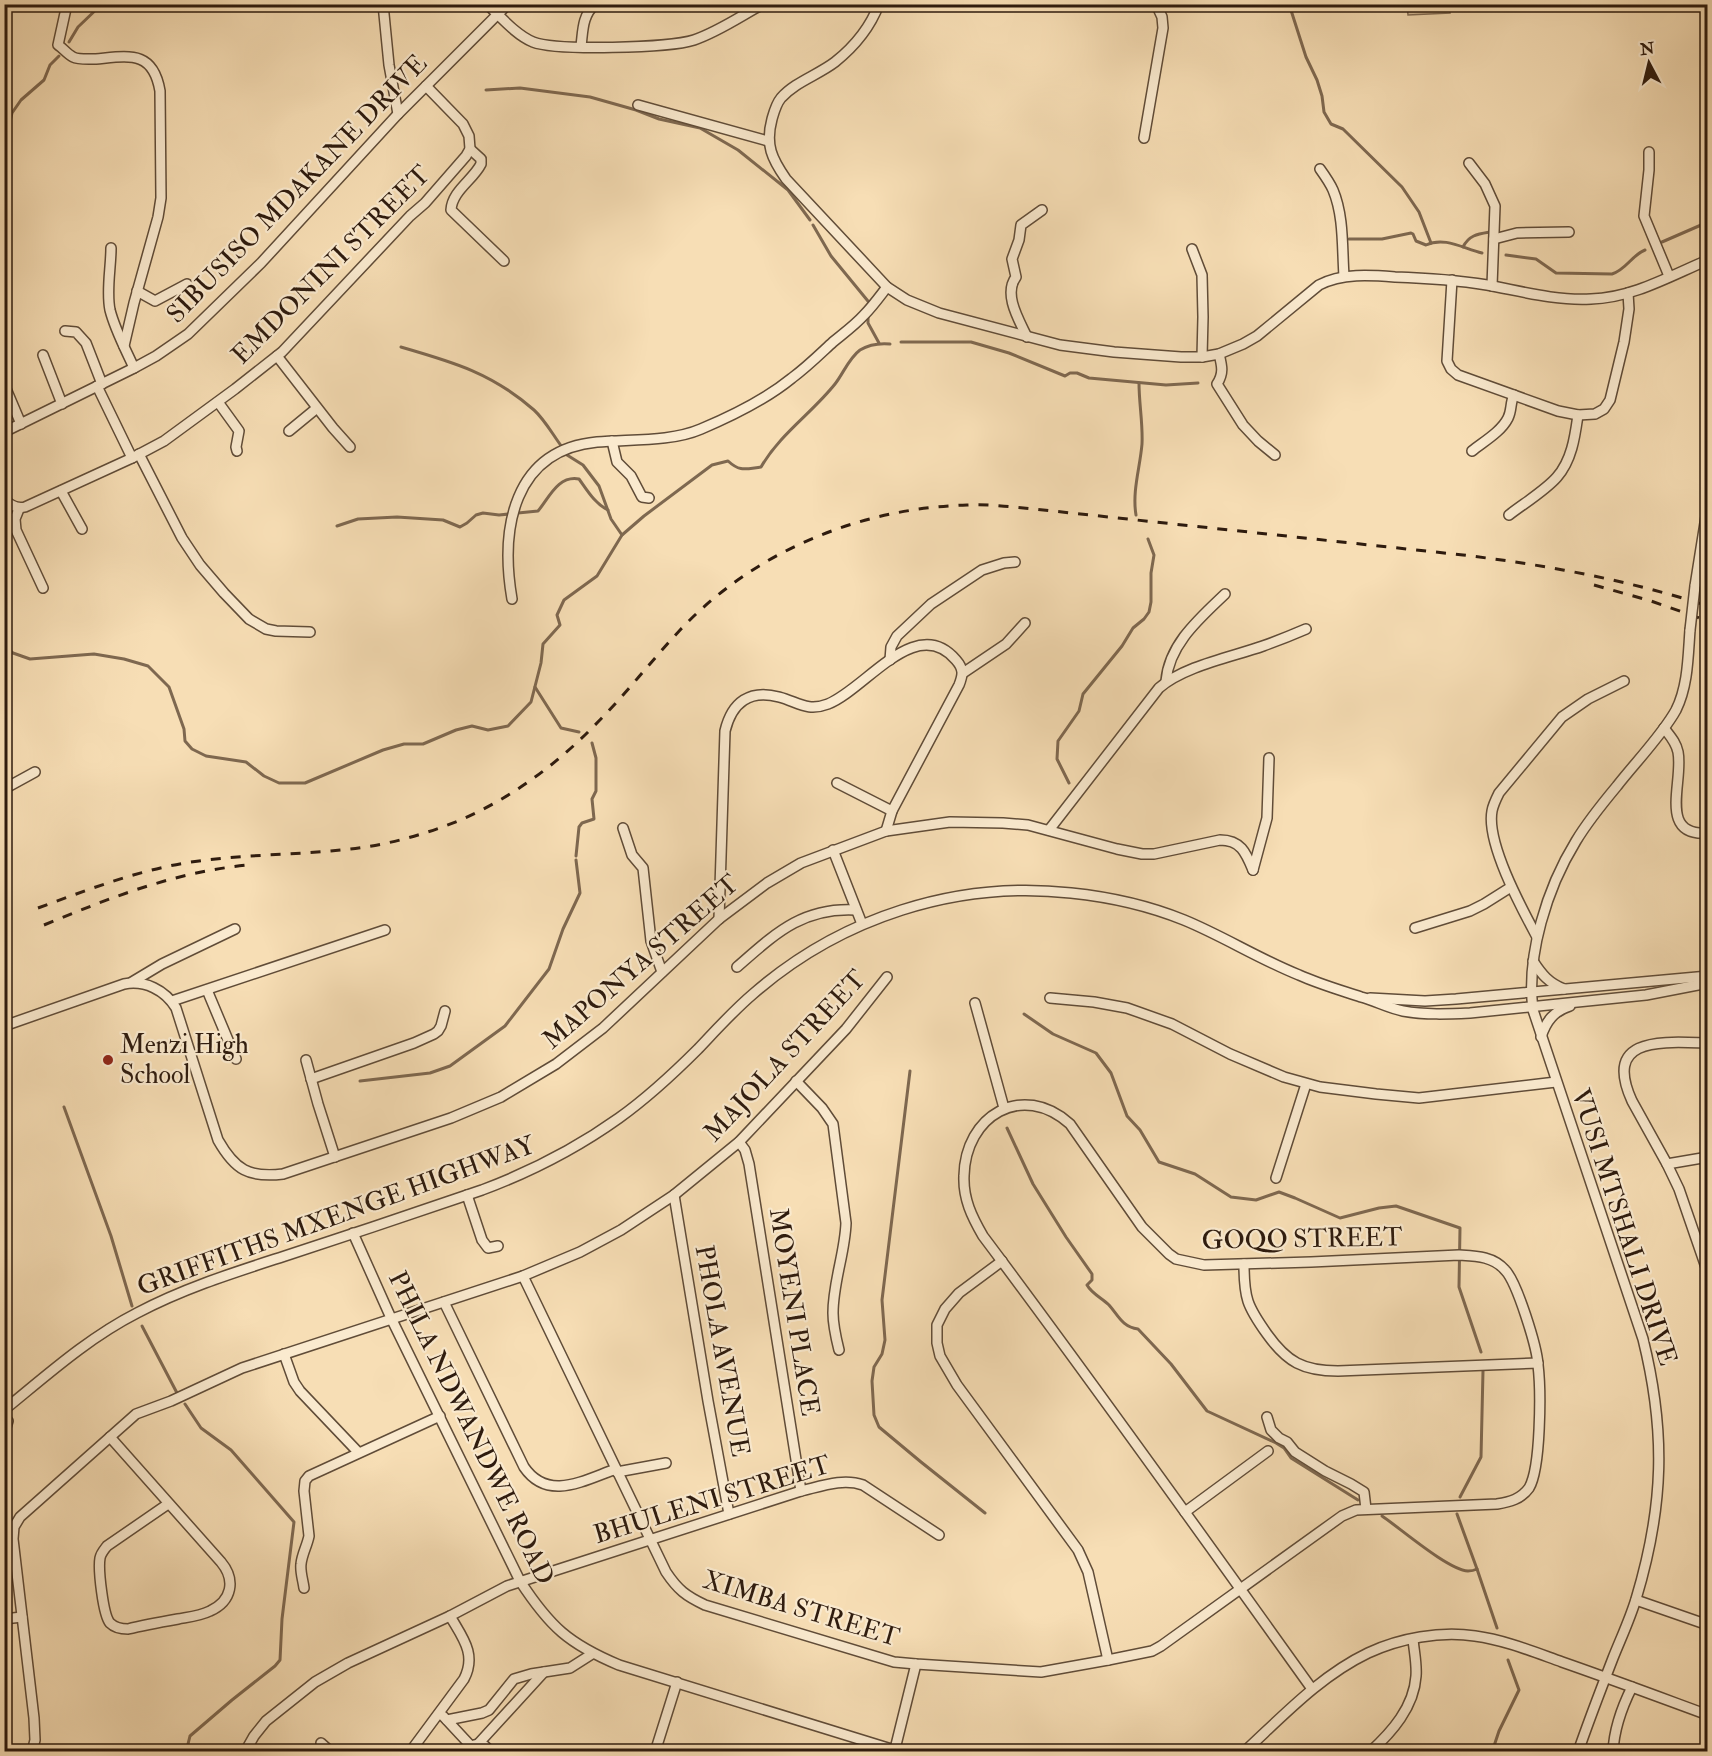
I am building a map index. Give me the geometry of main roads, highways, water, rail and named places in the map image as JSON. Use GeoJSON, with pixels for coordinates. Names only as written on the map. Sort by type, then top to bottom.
{"type":"FeatureCollection","features":[{"type":"Feature","properties":{"kind":"waterway"},"geometry":{"type":"LineString","coordinates":[[69,42],[78,27],[102,4]]}},
{"type":"Feature","properties":{"kind":"waterway"},"geometry":{"type":"LineString","coordinates":[[1289,4],[1306,57],[1317,80],[1324,112],[1331,124],[1343,129],[1402,187],[1419,212],[1431,243]]}},
{"type":"Feature","properties":{"kind":"waterway"},"geometry":{"type":"LineString","coordinates":[[4,147],[12,113],[21,100],[44,80],[50,65],[59,56]]}},
{"type":"Feature","properties":{"kind":"waterway"},"geometry":{"type":"LineString","coordinates":[[486,90],[520,88],[590,97],[659,119],[700,128],[738,150],[788,190],[810,220]]}},
{"type":"Feature","properties":{"kind":"waterway"},"geometry":{"type":"LineString","coordinates":[[1662,242],[1708,222]]}},
{"type":"Feature","properties":{"kind":"waterway"},"geometry":{"type":"LineString","coordinates":[[813,225],[831,256],[872,306]]}},
{"type":"Feature","properties":{"kind":"waterway"},"geometry":{"type":"LineString","coordinates":[[1463,247],[1478,234],[1490,232]]}},
{"type":"Feature","properties":{"kind":"waterway"},"geometry":{"type":"LineString","coordinates":[[1349,239],[1382,239],[1411,233],[1416,241],[1426,245],[1440,242],[1482,253]]}},
{"type":"Feature","properties":{"kind":"waterway"},"geometry":{"type":"LineString","coordinates":[[1506,255],[1536,259],[1556,273],[1612,274],[1645,250]]}},
{"type":"Feature","properties":{"kind":"waterway"},"geometry":{"type":"LineString","coordinates":[[868,315],[868,323],[879,343]]}},
{"type":"Feature","properties":{"kind":"waterway"},"geometry":{"type":"LineString","coordinates":[[901,342],[971,342],[1009,353],[1065,376],[1077,373],[1089,378],[1166,385],[1198,383]]}},
{"type":"Feature","properties":{"kind":"waterway"},"geometry":{"type":"LineString","coordinates":[[4,646],[13,653],[30,659],[94,654],[148,666],[169,687],[184,729],[185,741],[192,749],[206,756],[246,762],[264,776],[279,783],[305,783],[383,750],[404,744],[423,744],[472,726],[488,730],[508,726],[531,702],[541,663],[543,644],[560,625],[557,615],[564,600],[597,576],[622,535],[712,465],[728,461],[739,468],[761,467],[777,444],[835,384],[856,353],[871,345],[890,344]]}},
{"type":"Feature","properties":{"kind":"waterway"},"geometry":{"type":"LineString","coordinates":[[401,347],[471,370],[503,387],[538,414],[562,447]]}},
{"type":"Feature","properties":{"kind":"waterway"},"geometry":{"type":"LineString","coordinates":[[1136,515],[1136,488],[1142,444],[1139,383]]}},
{"type":"Feature","properties":{"kind":"waterway"},"geometry":{"type":"LineString","coordinates":[[567,455],[583,465],[599,486],[611,519],[622,535]]}},
{"type":"Feature","properties":{"kind":"waterway"},"geometry":{"type":"LineString","coordinates":[[337,526],[358,519],[397,517],[443,520],[460,527],[476,515],[483,513],[499,515],[538,511],[560,484],[572,479],[579,479],[595,500],[608,510]]}},
{"type":"Feature","properties":{"kind":"waterway"},"geometry":{"type":"LineString","coordinates":[[1069,783],[1057,759],[1058,741],[1079,711],[1083,694],[1122,646],[1133,628],[1149,612],[1154,555],[1148,539]]}},
{"type":"Feature","properties":{"kind":"waterway"},"geometry":{"type":"LineString","coordinates":[[535,687],[561,728],[579,732]]}},
{"type":"Feature","properties":{"kind":"waterway"},"geometry":{"type":"LineString","coordinates":[[576,856],[579,827],[582,823],[594,819],[592,799],[596,791],[596,758],[592,743]]}},
{"type":"Feature","properties":{"kind":"waterway"},"geometry":{"type":"LineString","coordinates":[[360,1081],[430,1073],[450,1066],[505,1026],[549,969],[563,929],[580,893],[576,860]]}},
{"type":"Feature","properties":{"kind":"waterway"},"geometry":{"type":"LineString","coordinates":[[1024,1014],[1053,1034],[1096,1053],[1111,1073],[1127,1116],[1140,1130],[1159,1162],[1195,1174],[1231,1197],[1256,1200],[1279,1192],[1340,1218],[1396,1206],[1460,1228],[1459,1287],[1481,1352]]}},
{"type":"Feature","properties":{"kind":"waterway"},"geometry":{"type":"LineString","coordinates":[[910,1071],[882,1300],[885,1340],[882,1354],[874,1367],[872,1381],[874,1415],[879,1427],[985,1513]]}},
{"type":"Feature","properties":{"kind":"waterway"},"geometry":{"type":"LineString","coordinates":[[64,1107],[111,1236],[132,1306]]}},
{"type":"Feature","properties":{"kind":"waterway"},"geometry":{"type":"LineString","coordinates":[[1007,1128],[1033,1184],[1092,1274],[1092,1280],[1087,1285],[1092,1291],[1109,1305],[1124,1323],[1138,1329],[1171,1364],[1207,1411],[1276,1443],[1284,1448],[1291,1458],[1358,1500]]}},
{"type":"Feature","properties":{"kind":"waterway"},"geometry":{"type":"LineString","coordinates":[[142,1326],[177,1393]]}},
{"type":"Feature","properties":{"kind":"waterway"},"geometry":{"type":"LineString","coordinates":[[1460,1497],[1481,1457],[1483,1371]]}},
{"type":"Feature","properties":{"kind":"waterway"},"geometry":{"type":"LineString","coordinates":[[185,1404],[201,1428],[231,1450],[294,1522],[282,1619],[280,1660],[190,1736],[186,1752]]}},
{"type":"Feature","properties":{"kind":"waterway"},"geometry":{"type":"LineString","coordinates":[[1457,1514],[1477,1569]]}},
{"type":"Feature","properties":{"kind":"waterway"},"geometry":{"type":"LineString","coordinates":[[1382,1516],[1449,1564],[1468,1571],[1477,1569],[1497,1628]]}},
{"type":"Feature","properties":{"kind":"waterway"},"geometry":{"type":"LineString","coordinates":[[1492,1752],[1499,1731],[1519,1690],[1508,1660]]}},
{"type":"Feature","properties":{"kind":"railway"},"geometry":{"type":"LineString","coordinates":[[38,908],[117,880],[178,864],[378,845],[432,831],[458,821],[514,792],[564,754],[606,714],[681,629],[710,601],[742,577],[776,556],[812,539],[849,525],[888,515],[927,508],[967,505],[1000,506],[1463,555],[1587,574],[1648,588],[1708,606]]}},
{"type":"Feature","properties":{"kind":"railway"},"geometry":{"type":"LineString","coordinates":[[1594,585],[1651,601],[1708,621]]}},
{"type":"Feature","properties":{"kind":"railway"},"geometry":{"type":"LineString","coordinates":[[44,925],[144,887],[195,873],[248,865]]}},
{"type":"Feature","properties":{"kind":"place","name":"Menzi High School"},"geometry":{"type":"Point","coordinates":[108,1060]}}]}
